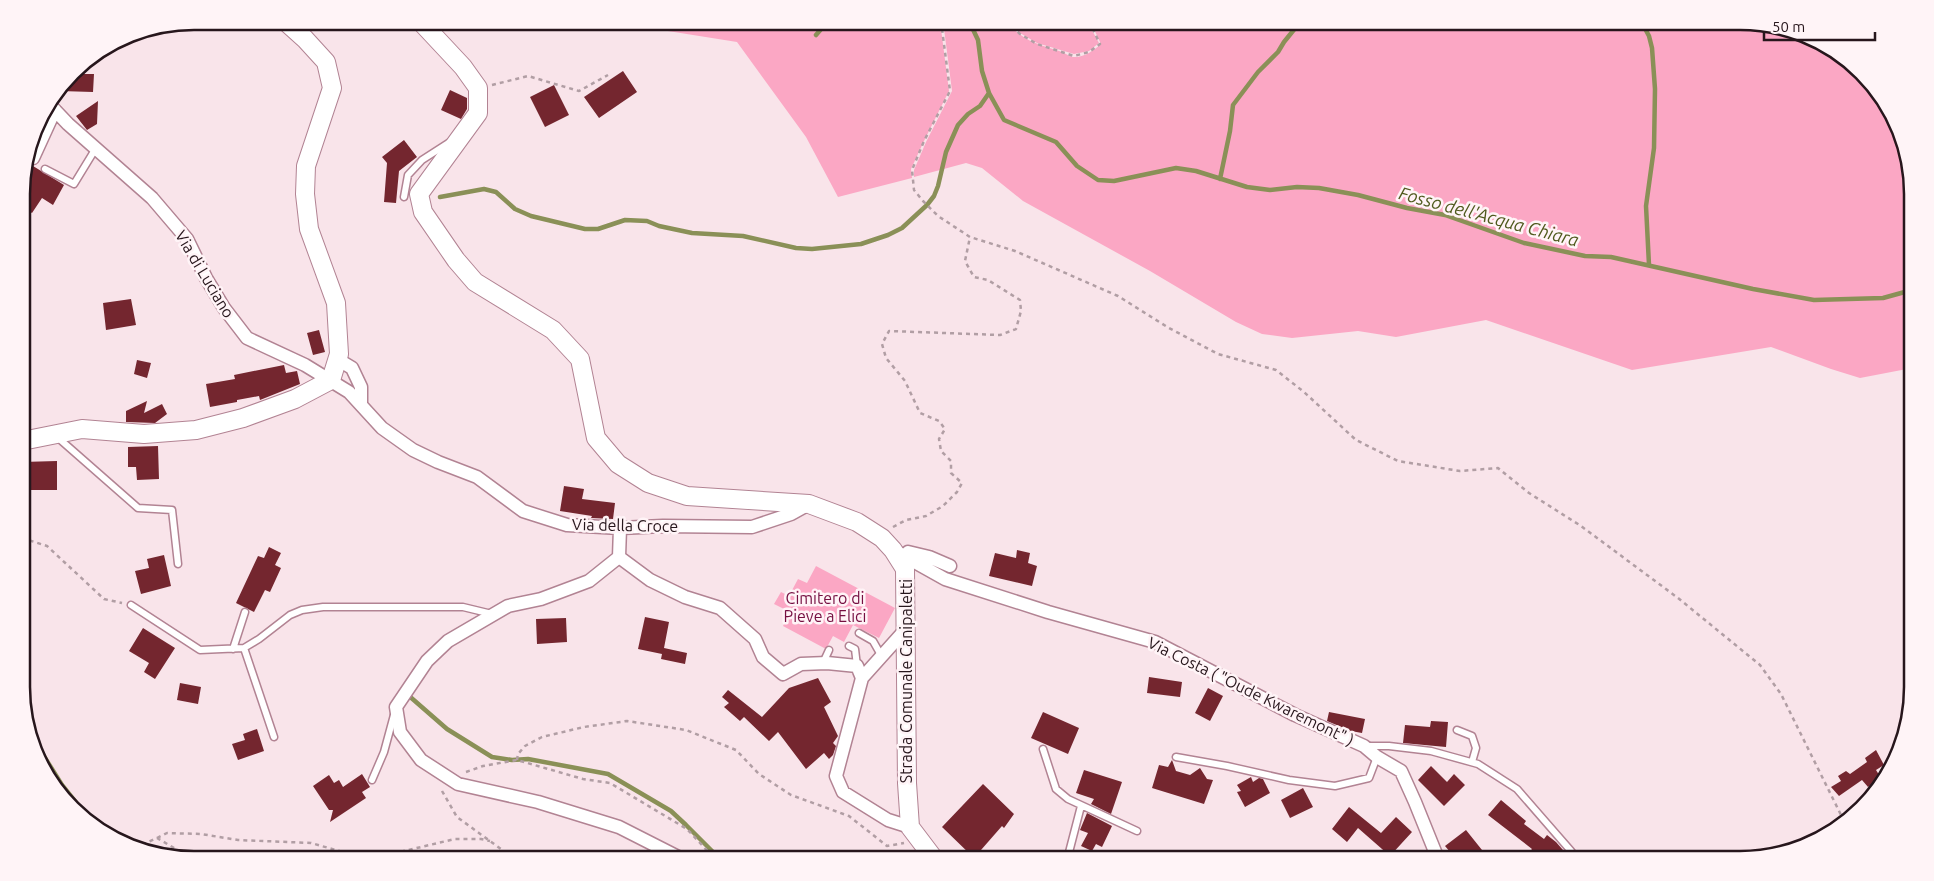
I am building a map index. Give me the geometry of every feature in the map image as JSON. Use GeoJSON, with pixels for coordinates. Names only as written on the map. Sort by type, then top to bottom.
{"type":"FeatureCollection","features":[{"type":"Feature","properties":{"kind":"street"},"geometry":{"type":"LineString","coordinates":[[30,439],[82,429],[144,434],[196,430],[243,418],[295,399],[331,380],[339,354],[336,303],[309,228],[305,194],[306,166],[332,88],[326,62],[306,39],[295,30]]}},
{"type":"Feature","properties":{"kind":"street"},"geometry":{"type":"LineString","coordinates":[[428,30],[463,67],[478,88]]}},
{"type":"Feature","properties":{"kind":"street","name":"Strada Comunale Canipaletti"},"geometry":{"type":"LineString","coordinates":[[478,88],[478,113],[419,194],[423,212],[456,260],[475,282],[553,330],[580,359],[596,438],[618,464],[648,483],[687,496],[809,504],[857,522],[882,538],[893,550],[905,569],[906,783],[913,832]]}},
{"type":"Feature","properties":{"kind":"street","name":"Via di Luciano"},"geometry":{"type":"LineString","coordinates":[[54,109],[152,198],[187,239],[206,278],[224,308],[247,338],[306,365],[331,380]]}},
{"type":"Feature","properties":{"kind":"street"},"geometry":{"type":"LineString","coordinates":[[39,143],[46,124]]}},
{"type":"Feature","properties":{"kind":"street"},"geometry":{"type":"LineString","coordinates":[[338,359],[352,368],[361,387],[361,405]]}},
{"type":"Feature","properties":{"kind":"street","name":"Via della Croce"},"geometry":{"type":"LineString","coordinates":[[331,380],[349,392],[382,428],[413,450],[477,477],[524,511],[567,525],[620,528],[664,526],[752,527],[791,514],[809,504]]}},
{"type":"Feature","properties":{"kind":"street"},"geometry":{"type":"LineString","coordinates":[[620,528],[619,557],[589,581],[541,599],[508,606],[448,641],[427,661],[396,707],[400,732],[421,760],[458,784],[538,802],[619,826],[667,851]]}},
{"type":"Feature","properties":{"kind":"street"},"geometry":{"type":"LineString","coordinates":[[893,550],[903,550],[950,566]]}},
{"type":"Feature","properties":{"kind":"street","name":"Via Costa ( \"Oude Kwaremont\" )"},"geometry":{"type":"LineString","coordinates":[[893,550],[945,579],[1048,612],[1155,642],[1295,715],[1364,746],[1377,757],[1401,771],[1434,851]]}},
{"type":"Feature","properties":{"kind":"street"},"geometry":{"type":"LineString","coordinates":[[619,557],[659,584],[685,597],[720,608],[755,638],[763,657],[783,674],[801,664],[823,663],[859,672]]}},
{"type":"Feature","properties":{"kind":"street"},"geometry":{"type":"LineString","coordinates":[[906,629],[881,655],[859,672],[836,776],[843,792],[888,820],[913,832],[928,851]]}},
{"type":"Feature","properties":{"kind":"lane"},"geometry":{"type":"LineString","coordinates":[[404,197],[408,175],[422,160],[461,134]]}},
{"type":"Feature","properties":{"kind":"lane"},"geometry":{"type":"LineString","coordinates":[[45,169],[74,184],[96,148]]}},
{"type":"Feature","properties":{"kind":"lane"},"geometry":{"type":"LineString","coordinates":[[54,434],[138,508],[172,510],[178,564]]}},
{"type":"Feature","properties":{"kind":"lane"},"geometry":{"type":"LineString","coordinates":[[131,605],[200,650],[244,648],[290,615],[302,610],[324,607],[464,607],[493,614]]}},
{"type":"Feature","properties":{"kind":"lane"},"geometry":{"type":"LineString","coordinates":[[234,649],[245,612]]}},
{"type":"Feature","properties":{"kind":"lane"},"geometry":{"type":"LineString","coordinates":[[859,632],[873,641],[881,655]]}},
{"type":"Feature","properties":{"kind":"lane"},"geometry":{"type":"LineString","coordinates":[[849,646],[855,649],[859,672]]}},
{"type":"Feature","properties":{"kind":"lane"},"geometry":{"type":"LineString","coordinates":[[244,648],[274,737]]}},
{"type":"Feature","properties":{"kind":"lane"},"geometry":{"type":"LineString","coordinates":[[823,663],[829,650]]}},
{"type":"Feature","properties":{"kind":"lane"},"geometry":{"type":"LineString","coordinates":[[372,780],[384,752],[396,707]]}},
{"type":"Feature","properties":{"kind":"lane"},"geometry":{"type":"LineString","coordinates":[[1456,730],[1472,736],[1476,748],[1472,762]]}},
{"type":"Feature","properties":{"kind":"lane"},"geometry":{"type":"LineString","coordinates":[[1364,746],[1389,746],[1431,751],[1478,764],[1517,789],[1571,851]]}},
{"type":"Feature","properties":{"kind":"lane"},"geometry":{"type":"LineString","coordinates":[[1043,749],[1056,789],[1068,800],[1137,831]]}},
{"type":"Feature","properties":{"kind":"lane"},"geometry":{"type":"LineString","coordinates":[[1176,757],[1289,780],[1335,786],[1369,778],[1377,757]]}},
{"type":"Feature","properties":{"kind":"lane"},"geometry":{"type":"LineString","coordinates":[[1069,851],[1081,806]]}},
{"type":"Feature","properties":{"kind":"path"},"geometry":{"type":"LineString","coordinates":[[943,30],[950,91],[924,141],[912,170],[914,190],[938,216],[970,237],[1014,251],[1118,296],[1169,328],[1218,354],[1276,370],[1304,392],[1356,440],[1398,461],[1460,471],[1498,468],[1529,494],[1581,526],[1678,598],[1760,665],[1781,694],[1841,816]]}},
{"type":"Feature","properties":{"kind":"path"},"geometry":{"type":"LineString","coordinates":[[1016,30],[1037,44],[1074,56],[1089,52],[1100,44],[1093,30]]}},
{"type":"Feature","properties":{"kind":"path"},"geometry":{"type":"LineString","coordinates":[[478,88],[528,76],[580,91],[608,75]]}},
{"type":"Feature","properties":{"kind":"path"},"geometry":{"type":"LineString","coordinates":[[893,550],[900,538],[892,528],[906,520],[926,516],[943,506],[957,492],[962,483],[951,472],[951,461],[941,451],[939,439],[945,429],[939,421],[920,413],[905,381],[886,358],[882,344],[888,331],[1000,335],[1016,329],[1021,311],[1020,300],[988,280],[974,277],[965,261],[970,237]]}},
{"type":"Feature","properties":{"kind":"path"},"geometry":{"type":"LineString","coordinates":[[30,541],[47,546],[104,599],[131,605]]}},
{"type":"Feature","properties":{"kind":"path"},"geometry":{"type":"LineString","coordinates":[[517,760],[518,754],[525,746],[542,737],[584,727],[627,721],[686,730],[736,750],[759,774],[792,794],[849,816],[887,846],[902,844],[913,832]]}},
{"type":"Feature","properties":{"kind":"path"},"geometry":{"type":"LineString","coordinates":[[443,776],[453,776],[483,766],[517,760],[583,779],[610,782],[687,829],[708,851]]}},
{"type":"Feature","properties":{"kind":"path"},"geometry":{"type":"LineString","coordinates":[[430,767],[458,818],[504,851]]}},
{"type":"Feature","properties":{"kind":"path"},"geometry":{"type":"LineString","coordinates":[[146,843],[166,832],[201,834],[238,840],[312,843],[340,851]]}},
{"type":"Feature","properties":{"kind":"path"},"geometry":{"type":"LineString","coordinates":[[157,838],[178,850]]}},
{"type":"Feature","properties":{"kind":"path"},"geometry":{"type":"LineString","coordinates":[[403,851],[455,839],[490,841]]}},
{"type":"Feature","properties":{"kind":"green space"},"geometry":{"type":"Polygon","coordinates":[[[662,30],[941,30],[949,91],[911,169],[912,178],[838,197],[806,137],[737,42],[662,30]]]}},
{"type":"Feature","properties":{"kind":"green space"},"geometry":{"type":"Polygon","coordinates":[[[944,30],[1015,30],[1030,41],[1073,57],[1085,55],[1101,44],[1094,30],[1740,30],[1772,33],[1803,42],[1840,64],[1856,78],[1870,94],[1892,131],[1903,173],[1904,370],[1860,378],[1771,347],[1632,370],[1486,320],[1396,337],[1358,331],[1292,338],[1262,334],[1236,322],[1150,271],[1023,201],[982,168],[966,163],[914,177],[914,170],[926,142],[952,91],[944,30]]]}},
{"type":"Feature","properties":{"kind":"green space"},"geometry":{"type":"Polygon","coordinates":[[[1017,30],[1092,30],[1099,43],[1089,51],[1074,54],[1037,43],[1017,30]]]}},
{"type":"Feature","properties":{"kind":"green space","name":"Cimitero di Pieve a Elici"},"geometry":{"type":"Polygon","coordinates":[[[816,566],[895,608],[879,638],[853,625],[844,642],[833,636],[826,649],[783,626],[790,612],[774,604],[781,592],[789,596],[798,579],[807,583],[816,566]]]}},
{"type":"Feature","properties":{"kind":"building"},"geometry":{"type":"Polygon","coordinates":[[[623,71],[637,92],[599,118],[584,97],[623,71]]]}},
{"type":"Feature","properties":{"kind":"building"},"geometry":{"type":"Polygon","coordinates":[[[84,73],[94,74],[93,92],[67,91],[84,73]]]}},
{"type":"Feature","properties":{"kind":"building"},"geometry":{"type":"Polygon","coordinates":[[[554,85],[569,115],[545,127],[530,97],[554,85]]]}},
{"type":"Feature","properties":{"kind":"building"},"geometry":{"type":"Polygon","coordinates":[[[450,90],[467,98],[467,109],[461,119],[441,110],[450,90]]]}},
{"type":"Feature","properties":{"kind":"building"},"geometry":{"type":"Polygon","coordinates":[[[98,101],[97,124],[87,130],[76,116],[98,101]]]}},
{"type":"Feature","properties":{"kind":"building"},"geometry":{"type":"Polygon","coordinates":[[[404,140],[417,157],[399,171],[396,203],[384,202],[387,163],[382,157],[404,140]]]}},
{"type":"Feature","properties":{"kind":"building"},"geometry":{"type":"Polygon","coordinates":[[[33,166],[64,185],[53,205],[42,198],[32,213],[30,212],[30,183],[33,166]]]}},
{"type":"Feature","properties":{"kind":"building"},"geometry":{"type":"Polygon","coordinates":[[[131,299],[136,325],[106,330],[103,303],[131,299]]]}},
{"type":"Feature","properties":{"kind":"building"},"geometry":{"type":"Polygon","coordinates":[[[319,330],[325,352],[313,355],[307,333],[319,330]]]}},
{"type":"Feature","properties":{"kind":"building"},"geometry":{"type":"Polygon","coordinates":[[[137,360],[151,363],[147,378],[134,374],[137,360]]]}},
{"type":"Feature","properties":{"kind":"building"},"geometry":{"type":"Polygon","coordinates":[[[284,365],[286,373],[297,371],[300,384],[260,400],[259,396],[210,407],[206,384],[235,379],[234,375],[284,365]]]}},
{"type":"Feature","properties":{"kind":"building"},"geometry":{"type":"Polygon","coordinates":[[[147,401],[144,413],[162,404],[167,414],[155,423],[126,422],[126,411],[147,401]]]}},
{"type":"Feature","properties":{"kind":"building"},"geometry":{"type":"Polygon","coordinates":[[[158,446],[159,479],[137,480],[136,467],[128,467],[128,447],[158,446]]]}},
{"type":"Feature","properties":{"kind":"building"},"geometry":{"type":"Polygon","coordinates":[[[57,461],[57,490],[30,490],[30,462],[57,461]]]}},
{"type":"Feature","properties":{"kind":"building"},"geometry":{"type":"Polygon","coordinates":[[[564,486],[584,489],[582,499],[615,503],[613,519],[591,518],[592,516],[560,511],[564,486]]]}},
{"type":"Feature","properties":{"kind":"building"},"geometry":{"type":"Polygon","coordinates":[[[269,547],[281,553],[275,565],[281,568],[270,592],[265,590],[254,612],[236,603],[258,556],[264,558],[269,547]]]}},
{"type":"Feature","properties":{"kind":"building"},"geometry":{"type":"Polygon","coordinates":[[[1017,550],[1030,553],[1028,563],[1037,566],[1032,586],[989,576],[995,553],[1016,558],[1017,550]]]}},
{"type":"Feature","properties":{"kind":"building"},"geometry":{"type":"Polygon","coordinates":[[[164,555],[171,586],[141,594],[135,571],[149,568],[147,559],[164,555]]]}},
{"type":"Feature","properties":{"kind":"building"},"geometry":{"type":"Polygon","coordinates":[[[645,617],[669,622],[664,648],[687,653],[685,664],[661,659],[662,654],[638,649],[645,617]]]}},
{"type":"Feature","properties":{"kind":"building"},"geometry":{"type":"Polygon","coordinates":[[[566,618],[567,642],[537,644],[536,619],[566,618]]]}},
{"type":"Feature","properties":{"kind":"building"},"geometry":{"type":"Polygon","coordinates":[[[143,628],[175,648],[155,679],[144,672],[149,663],[129,651],[143,628]]]}},
{"type":"Feature","properties":{"kind":"building"},"geometry":{"type":"Polygon","coordinates":[[[1149,677],[1182,682],[1180,697],[1147,693],[1149,677]]]}},
{"type":"Feature","properties":{"kind":"building"},"geometry":{"type":"Polygon","coordinates":[[[818,678],[831,702],[824,707],[838,736],[833,743],[836,746],[833,755],[829,759],[824,753],[806,769],[778,732],[769,741],[744,717],[740,721],[724,707],[729,703],[722,697],[728,690],[762,717],[789,688],[818,678]]]}},
{"type":"Feature","properties":{"kind":"building"},"geometry":{"type":"Polygon","coordinates":[[[180,683],[201,687],[198,704],[177,700],[180,683]]]}},
{"type":"Feature","properties":{"kind":"building"},"geometry":{"type":"Polygon","coordinates":[[[1208,688],[1223,696],[1210,721],[1195,713],[1208,688]]]}},
{"type":"Feature","properties":{"kind":"building"},"geometry":{"type":"Polygon","coordinates":[[[1043,712],[1079,728],[1068,754],[1031,738],[1043,712]]]}},
{"type":"Feature","properties":{"kind":"building"},"geometry":{"type":"Polygon","coordinates":[[[1329,712],[1365,719],[1362,733],[1351,731],[1327,721],[1329,712]]]}},
{"type":"Feature","properties":{"kind":"building"},"geometry":{"type":"Polygon","coordinates":[[[1431,721],[1448,722],[1446,747],[1403,743],[1405,725],[1430,727],[1431,721]]]}},
{"type":"Feature","properties":{"kind":"building"},"geometry":{"type":"Polygon","coordinates":[[[257,729],[264,751],[238,760],[232,744],[245,740],[243,734],[257,729]]]}},
{"type":"Feature","properties":{"kind":"building"},"geometry":{"type":"Polygon","coordinates":[[[1876,750],[1884,765],[1876,770],[1879,774],[1872,784],[1868,787],[1862,780],[1839,796],[1831,787],[1841,781],[1838,776],[1846,771],[1850,774],[1867,762],[1865,758],[1876,750]]]}},
{"type":"Feature","properties":{"kind":"building"},"geometry":{"type":"Polygon","coordinates":[[[1172,760],[1176,771],[1190,775],[1200,768],[1207,779],[1213,780],[1204,804],[1152,788],[1159,765],[1168,767],[1172,760]]]}},
{"type":"Feature","properties":{"kind":"building"},"geometry":{"type":"Polygon","coordinates":[[[1431,766],[1447,782],[1454,774],[1465,785],[1444,806],[1418,780],[1431,766]]]}},
{"type":"Feature","properties":{"kind":"building"},"geometry":{"type":"Polygon","coordinates":[[[1084,770],[1122,782],[1111,814],[1091,804],[1094,799],[1076,793],[1084,770]]]}},
{"type":"Feature","properties":{"kind":"building"},"geometry":{"type":"Polygon","coordinates":[[[362,774],[370,787],[362,792],[366,798],[330,822],[333,810],[329,810],[313,786],[329,775],[334,783],[339,780],[343,787],[362,774]]]}},
{"type":"Feature","properties":{"kind":"building"},"geometry":{"type":"Polygon","coordinates":[[[1251,777],[1253,782],[1259,778],[1263,779],[1270,793],[1245,807],[1237,792],[1241,791],[1237,785],[1251,777]]]}},
{"type":"Feature","properties":{"kind":"building"},"geometry":{"type":"Polygon","coordinates":[[[983,784],[1014,814],[1004,828],[1002,826],[980,851],[967,851],[942,827],[983,784]]]}},
{"type":"Feature","properties":{"kind":"building"},"geometry":{"type":"Polygon","coordinates":[[[1303,788],[1313,807],[1290,818],[1281,800],[1303,788]]]}},
{"type":"Feature","properties":{"kind":"building"},"geometry":{"type":"Polygon","coordinates":[[[1501,800],[1526,821],[1524,824],[1544,839],[1547,835],[1563,850],[1530,851],[1532,849],[1488,815],[1501,800]]]}},
{"type":"Feature","properties":{"kind":"building"},"geometry":{"type":"Polygon","coordinates":[[[1349,807],[1381,833],[1396,817],[1412,832],[1395,851],[1384,851],[1358,828],[1347,842],[1332,829],[1349,807]]]}},
{"type":"Feature","properties":{"kind":"building"},"geometry":{"type":"Polygon","coordinates":[[[1087,813],[1112,826],[1102,847],[1096,844],[1092,851],[1081,846],[1088,833],[1080,830],[1087,813]]]}},
{"type":"Feature","properties":{"kind":"building"},"geometry":{"type":"Polygon","coordinates":[[[1466,830],[1482,850],[1449,851],[1445,846],[1466,830]]]}},
{"type":"Feature","properties":{"kind":"waterway"},"geometry":{"type":"LineString","coordinates":[[816,35],[820,30]]}},
{"type":"Feature","properties":{"kind":"waterway","name":"Fosso dell'Acqua Chiara"},"geometry":{"type":"LineString","coordinates":[[973,30],[978,40],[982,71],[989,93],[1004,120],[1056,142],[1077,166],[1098,180],[1114,181],[1176,168],[1196,171],[1247,187],[1270,190],[1297,187],[1319,188],[1358,195],[1407,208],[1445,215],[1524,243],[1585,256],[1611,257],[1753,289],[1814,300],[1883,298],[1904,292]]}},
{"type":"Feature","properties":{"kind":"waterway"},"geometry":{"type":"LineString","coordinates":[[1220,179],[1230,131],[1233,105],[1258,72],[1278,52],[1294,30]]}},
{"type":"Feature","properties":{"kind":"waterway"},"geometry":{"type":"LineString","coordinates":[[1646,30],[1652,48],[1655,89],[1654,148],[1646,206],[1649,265]]}},
{"type":"Feature","properties":{"kind":"waterway"},"geometry":{"type":"LineString","coordinates":[[440,197],[484,189],[496,192],[515,209],[531,216],[585,229],[598,229],[625,220],[647,221],[659,226],[692,233],[743,236],[796,248],[812,249],[861,244],[902,228],[927,205],[934,196],[938,186],[946,152],[958,125],[968,114],[980,106],[989,93]]}},
{"type":"Feature","properties":{"kind":"waterway"},"geometry":{"type":"LineString","coordinates":[[408,695],[447,729],[492,757],[512,760],[528,759],[608,774],[671,811],[712,851]]}}]}
